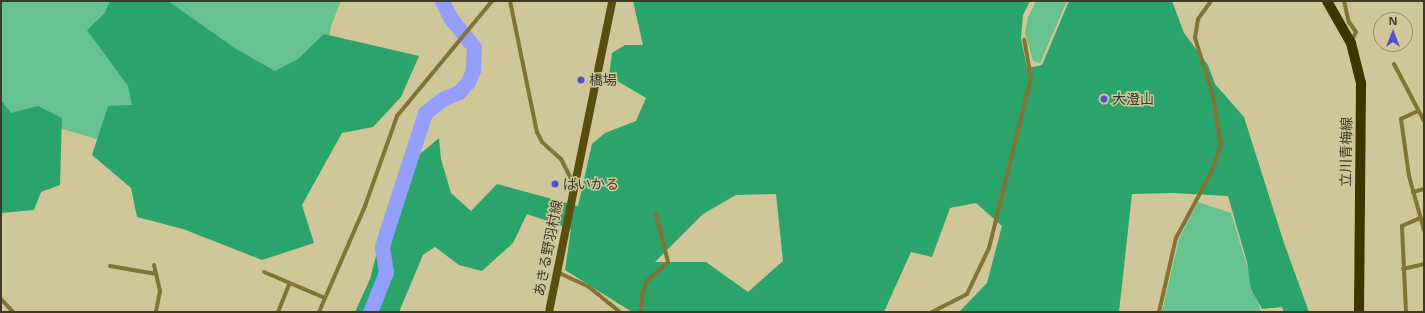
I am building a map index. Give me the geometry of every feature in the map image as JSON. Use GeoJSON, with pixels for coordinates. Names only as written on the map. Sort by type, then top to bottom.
{"type":"FeatureCollection","features":[{"type":"Feature","properties":{"kind":"main road","name":"あきる野羽村線"},"geometry":{"type":"LineString","coordinates":[[549,312],[612,1]]}},
{"type":"Feature","properties":{"kind":"main road","name":"立川青梅線"},"geometry":{"type":"LineString","coordinates":[[1327,1],[1351,43],[1361,83],[1359,312]]}},
{"type":"Feature","properties":{"kind":"street"},"geometry":{"type":"LineString","coordinates":[[319,312],[365,206],[397,116],[492,1]]}},
{"type":"Feature","properties":{"kind":"street"},"geometry":{"type":"LineString","coordinates":[[510,1],[537,132],[542,142],[561,159],[574,185]]}},
{"type":"Feature","properties":{"kind":"street"},"geometry":{"type":"LineString","coordinates":[[1159,312],[1178,232],[1211,173],[1220,144],[1212,92],[1195,38],[1198,19],[1211,1]]}},
{"type":"Feature","properties":{"kind":"street"},"geometry":{"type":"LineString","coordinates":[[1344,1],[1349,22],[1356,32],[1351,43]]}},
{"type":"Feature","properties":{"kind":"street"},"geometry":{"type":"LineString","coordinates":[[932,312],[967,294],[989,248],[1032,78],[1024,40]]}},
{"type":"Feature","properties":{"kind":"street"},"geometry":{"type":"LineString","coordinates":[[1394,64],[1424,121]]}},
{"type":"Feature","properties":{"kind":"street"},"geometry":{"type":"LineString","coordinates":[[1418,111],[1401,119],[1413,192],[1424,230]]}},
{"type":"Feature","properties":{"kind":"street"},"geometry":{"type":"LineString","coordinates":[[1413,192],[1424,189]]}},
{"type":"Feature","properties":{"kind":"street"},"geometry":{"type":"LineString","coordinates":[[641,312],[642,296],[647,281],[668,262],[656,213]]}},
{"type":"Feature","properties":{"kind":"street"},"geometry":{"type":"LineString","coordinates":[[1406,312],[1402,226],[1420,218]]}},
{"type":"Feature","properties":{"kind":"street"},"geometry":{"type":"LineString","coordinates":[[1403,269],[1424,264]]}},
{"type":"Feature","properties":{"kind":"street"},"geometry":{"type":"LineString","coordinates":[[154,265],[160,291],[156,312]]}},
{"type":"Feature","properties":{"kind":"street"},"geometry":{"type":"LineString","coordinates":[[110,266],[156,274]]}},
{"type":"Feature","properties":{"kind":"street"},"geometry":{"type":"LineString","coordinates":[[264,272],[325,298]]}},
{"type":"Feature","properties":{"kind":"street"},"geometry":{"type":"LineString","coordinates":[[557,272],[589,287],[620,312]]}},
{"type":"Feature","properties":{"kind":"street"},"geometry":{"type":"LineString","coordinates":[[278,312],[290,284]]}},
{"type":"Feature","properties":{"kind":"street"},"geometry":{"type":"LineString","coordinates":[[1,299],[13,312]]}},
{"type":"Feature","properties":{"kind":"green space"},"geometry":{"type":"Polygon","coordinates":[[[1,1],[341,1],[331,26],[324,69],[311,87],[149,63],[119,146],[53,126],[1,126],[1,1]]]}},
{"type":"Feature","properties":{"kind":"green space"},"geometry":{"type":"Polygon","coordinates":[[[110,1],[168,1],[236,49],[275,71],[298,59],[324,34],[419,56],[401,97],[373,127],[342,133],[302,205],[314,243],[262,260],[183,229],[137,217],[131,188],[92,155],[108,106],[132,105],[128,86],[87,30],[104,14],[110,1]]]}},
{"type":"Feature","properties":{"kind":"green space"},"geometry":{"type":"Polygon","coordinates":[[[633,1],[1030,1],[1023,15],[1021,38],[1027,68],[1042,65],[1069,1],[1172,1],[1184,33],[1208,65],[1215,84],[1244,117],[1284,243],[1309,312],[1284,312],[1282,307],[1262,309],[1251,289],[1247,262],[1228,196],[1172,193],[1132,194],[1119,312],[959,312],[987,283],[1002,226],[976,203],[950,208],[932,257],[911,252],[884,312],[632,312],[565,270],[571,229],[527,214],[513,243],[482,271],[459,265],[435,247],[423,255],[399,312],[355,312],[370,279],[381,236],[414,159],[439,138],[441,159],[451,193],[471,211],[497,184],[578,206],[592,144],[605,133],[636,121],[646,98],[609,76],[612,53],[625,45],[643,45],[633,1]],[[776,194],[736,195],[703,214],[655,262],[706,262],[748,292],[783,261],[776,194]]]}},
{"type":"Feature","properties":{"kind":"green space"},"geometry":{"type":"Polygon","coordinates":[[[1036,1],[1067,1],[1040,63],[1033,61],[1025,32],[1028,17],[1036,1]]]}},
{"type":"Feature","properties":{"kind":"green space"},"geometry":{"type":"Polygon","coordinates":[[[1,100],[11,113],[38,106],[62,118],[60,185],[41,192],[34,210],[1,213],[1,100]]]}},
{"type":"Feature","properties":{"kind":"green space"},"geometry":{"type":"Polygon","coordinates":[[[1198,202],[1231,213],[1261,312],[1162,312],[1179,239],[1198,202]]]}},
{"type":"Feature","properties":{"kind":"waterway"},"geometry":{"type":"LineString","coordinates":[[370,312],[386,272],[382,247],[425,113],[442,99],[459,92],[468,82],[473,70],[474,47],[450,17],[442,1]]}},
{"type":"Feature","properties":{"kind":"place","name":"橋場"},"geometry":{"type":"Point","coordinates":[581,80]}},
{"type":"Feature","properties":{"kind":"place","name":"大澄山"},"geometry":{"type":"Point","coordinates":[1104,99]}},
{"type":"Feature","properties":{"kind":"place","name":"ばいかる"},"geometry":{"type":"Point","coordinates":[555,184]}}]}
